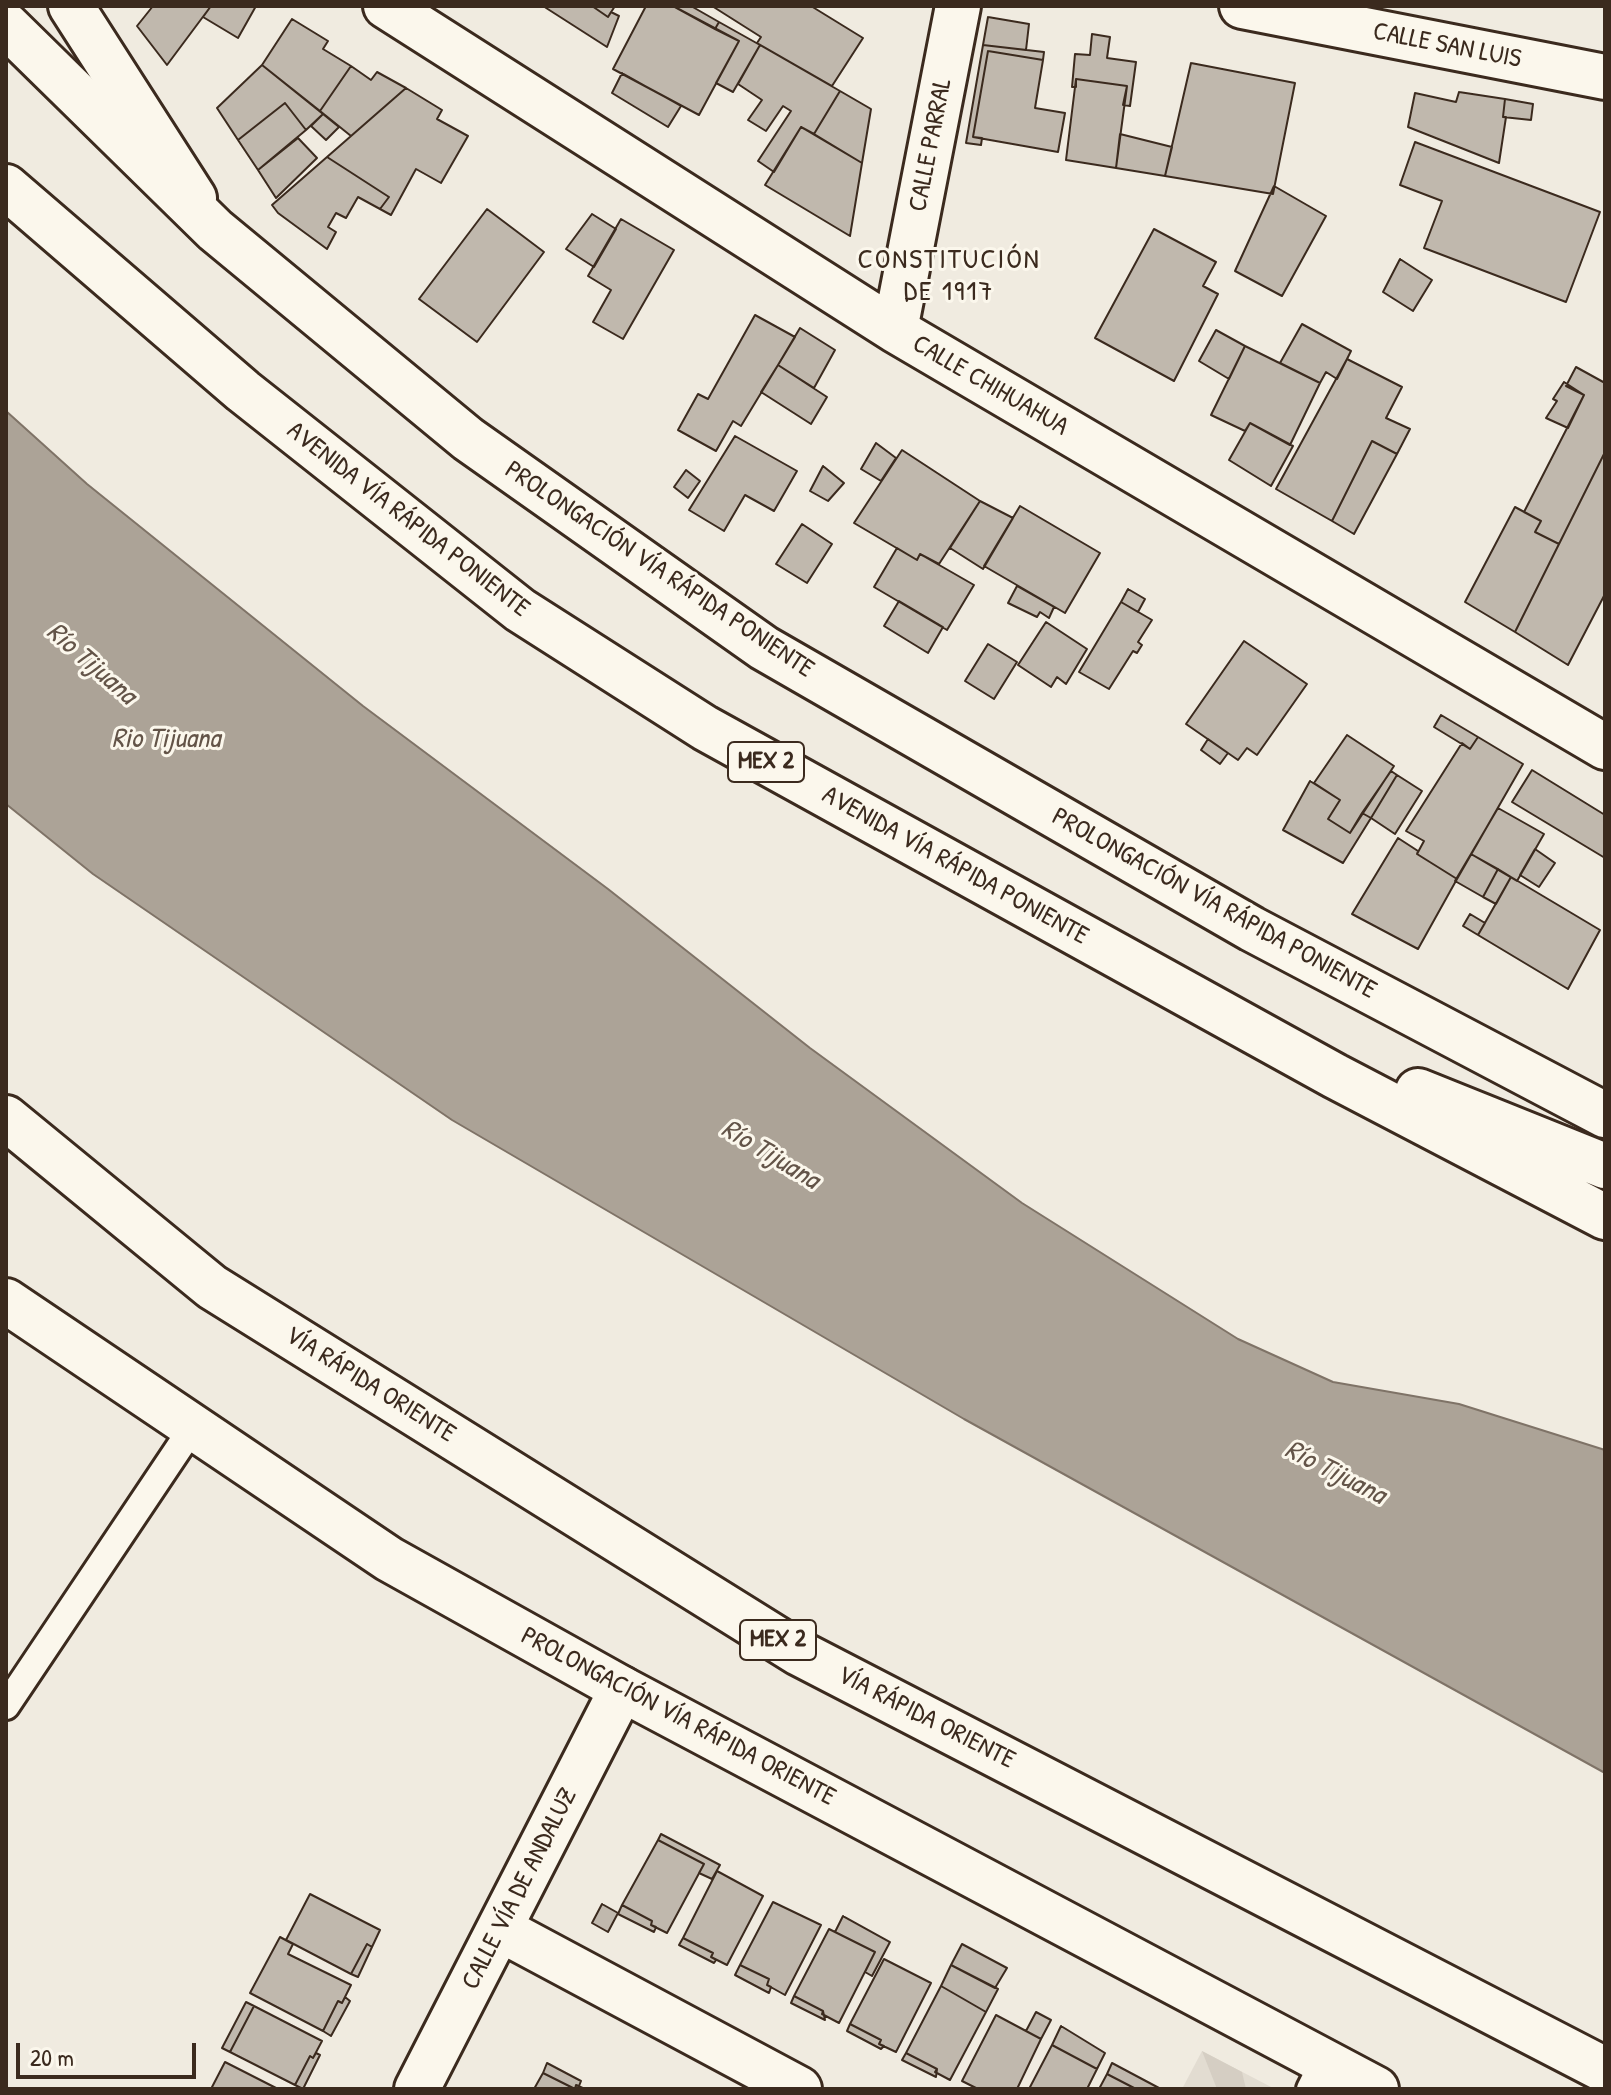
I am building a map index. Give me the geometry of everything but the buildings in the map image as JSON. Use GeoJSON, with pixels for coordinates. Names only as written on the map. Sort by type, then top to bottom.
{"type":"FeatureCollection","features":[{"type":"Feature","properties":{"kind":"main road"},"geometry":{"type":"LineString","coordinates":[[71,6],[215,230]]}},
{"type":"Feature","properties":{"kind":"main road","name":"CALLE CHIHUAHUA"},"geometry":{"type":"LineString","coordinates":[[386,6],[895,330],[1605,747]]}},
{"type":"Feature","properties":{"kind":"main road","name":"CALLE PARRAL"},"geometry":{"type":"LineString","coordinates":[[895,330],[958,6]]}},
{"type":"Feature","properties":{"kind":"main road","name":"CALLE SAN LUIS"},"geometry":{"type":"LineString","coordinates":[[1242,6],[1605,77]]}},
{"type":"Feature","properties":{"kind":"main road","name":"PROLONGACIÓN VÍA RÁPIDA PONIENTE"},"geometry":{"type":"LineString","coordinates":[[6,25],[215,230],[468,439],[764,648],[1252,929],[1605,1115]]}},
{"type":"Feature","properties":{"kind":"main road","name":"AVENIDA VÍA RÁPIDA PONIENTE"},"geometry":{"type":"LineString","coordinates":[[6,187],[243,391],[520,610],[705,728],[1335,1076],[1605,1217]]}},
{"type":"Feature","properties":{"kind":"main road"},"geometry":{"type":"LineString","coordinates":[[1335,1076],[1383,1077],[1605,1166]]}},
{"type":"Feature","properties":{"kind":"main road","name":"VÍA RÁPIDA ORIENTE"},"geometry":{"type":"LineString","coordinates":[[6,1118],[212,1287],[799,1653],[1605,2070]]}},
{"type":"Feature","properties":{"kind":"main road","name":"PROLONGACIÓN VÍA RÁPIDA ORIENTE"},"geometry":{"type":"LineString","coordinates":[[6,1301],[389,1559],[1316,2076],[1376,2089]]}},
{"type":"Feature","properties":{"kind":"main road","name":"CALLE VÍA DE ANDALUZ"},"geometry":{"type":"LineString","coordinates":[[417,2089],[622,1689]]}},
{"type":"Feature","properties":{"kind":"main road"},"geometry":{"type":"LineString","coordinates":[[500,1929],[799,2089]]}},
{"type":"Feature","properties":{"kind":"lane"},"geometry":{"type":"LineString","coordinates":[[6,1706],[193,1427]]}},
{"type":"Feature","properties":{"kind":"shaded area"},"geometry":{"type":"Polygon","coordinates":[[[1202,2051],[1275,2089],[1182,2089],[1202,2051]]]}},
{"type":"Feature","properties":{"kind":"shaded area"},"geometry":{"type":"Polygon","coordinates":[[[1202,2051],[1242,2072],[1246,2089],[1217,2089],[1202,2051]]]}},
{"type":"Feature","properties":{"kind":"water","name":"Rio Tijuana"},"geometry":{"type":"Polygon","coordinates":[[[6,411],[87,484],[363,706],[608,889],[810,1048],[1022,1203],[1238,1339],[1333,1382],[1459,1404],[1605,1450],[1605,1773],[964,1419],[452,1120],[93,874],[6,804],[6,411]]]}},
{"type":"Feature","properties":{"kind":"district","name":"CONSTITUCIÓN DE 1917"},"geometry":{"type":"Point","coordinates":[949,277]}},
{"type":"Feature","properties":{"kind":"water label","name":"Río Tijuana"},"geometry":{"type":"Point","coordinates":[91,664]}},
{"type":"Feature","properties":{"kind":"water label","name":"Río Tijuana"},"geometry":{"type":"Point","coordinates":[770,1155]}},
{"type":"Feature","properties":{"kind":"water label","name":"Río Tijuana"},"geometry":{"type":"Point","coordinates":[1335,1473]}}]}
